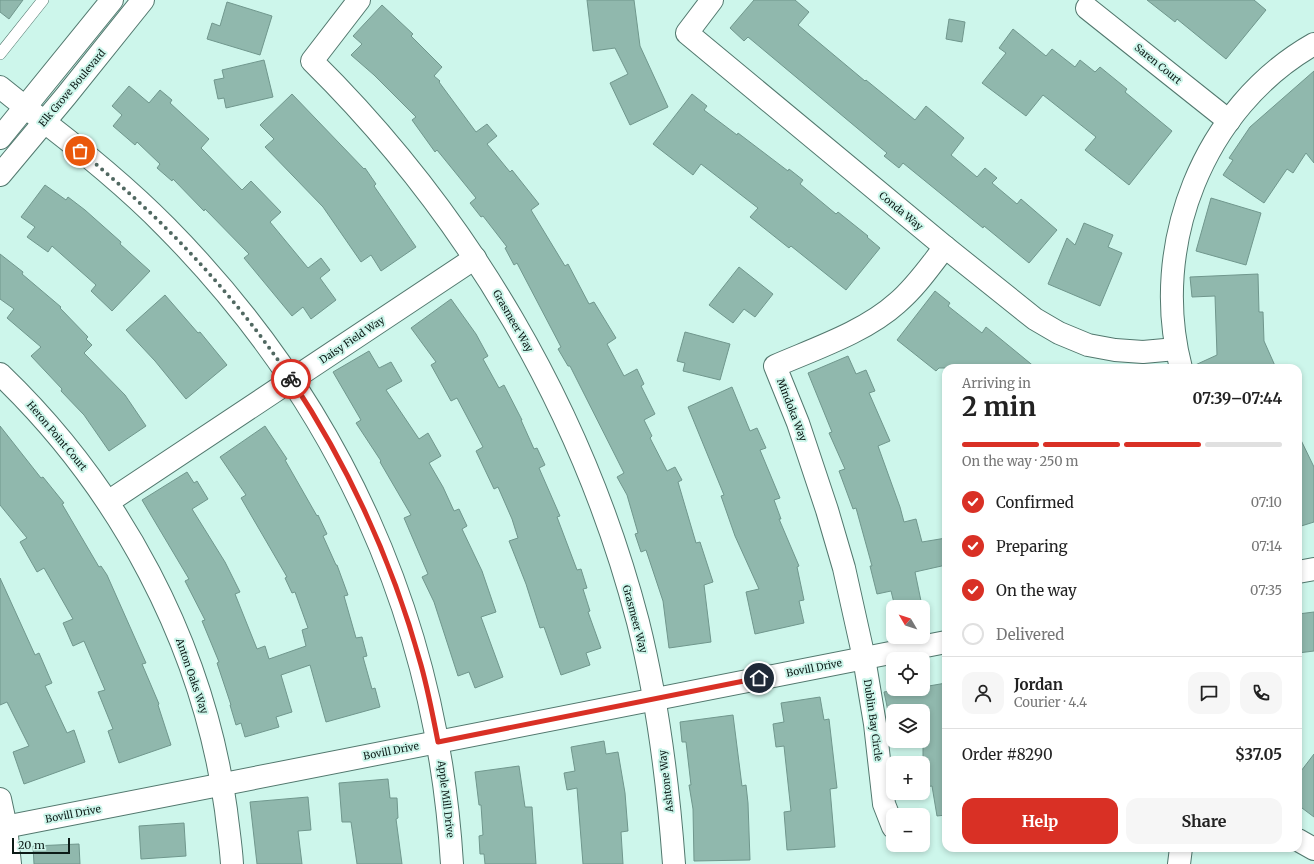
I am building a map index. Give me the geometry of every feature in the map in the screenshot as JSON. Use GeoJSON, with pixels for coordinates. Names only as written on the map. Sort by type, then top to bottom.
{"type":"FeatureCollection","features":[{"type":"Feature","properties":{"kind":"street"},"geometry":{"type":"LineString","coordinates":[[0,138],[112,0]]}},
{"type":"Feature","properties":{"kind":"street","name":"Elk Grove Boulevard"},"geometry":{"type":"LineString","coordinates":[[0,175],[143,0]]}},
{"type":"Feature","properties":{"kind":"street","name":"Grasmeer Way"},"geometry":{"type":"LineString","coordinates":[[359,0],[312,61],[390,144],[443,212],[475,258],[518,327],[555,398],[588,472],[615,546],[637,622],[654,699]]}},
{"type":"Feature","properties":{"kind":"street","name":"Conda Way"},"geometry":{"type":"LineString","coordinates":[[712,0],[687,33],[945,247],[1035,319],[1059,333],[1088,345],[1115,350],[1143,352],[1179,359]]}},
{"type":"Feature","properties":{"kind":"street","name":"Saren Court"},"geometry":{"type":"LineString","coordinates":[[1087,8],[1229,121]]}},
{"type":"Feature","properties":{"kind":"street"},"geometry":{"type":"LineString","coordinates":[[1179,359],[1172,314],[1174,253],[1182,218],[1193,184],[1211,147],[1229,121],[1252,94],[1274,73],[1302,51],[1314,44]]}},
{"type":"Feature","properties":{"kind":"street","name":"Apple Mill Drive"},"geometry":{"type":"LineString","coordinates":[[0,87],[110,175],[165,226],[216,281],[244,314],[292,380],[320,424],[357,494],[378,541],[397,590],[421,665],[438,742],[450,819],[452,864]]}},
{"type":"Feature","properties":{"kind":"street","name":"Mindoka Way"},"geometry":{"type":"LineString","coordinates":[[864,658],[844,568],[827,510],[798,423],[775,366],[871,323],[897,304],[912,289],[945,247]]}},
{"type":"Feature","properties":{"kind":"street","name":"Daisy Field Way"},"geometry":{"type":"LineString","coordinates":[[108,502],[475,258]]}},
{"type":"Feature","properties":{"kind":"street","name":"Heron Point Court"},"geometry":{"type":"LineString","coordinates":[[0,374],[27,399],[56,432],[108,502]]}},
{"type":"Feature","properties":{"kind":"street","name":"Anton Oaks Way"},"geometry":{"type":"LineString","coordinates":[[108,502],[142,558],[162,597],[187,658],[208,720],[222,785],[232,864]]}},
{"type":"Feature","properties":{"kind":"street"},"geometry":{"type":"LineString","coordinates":[[1302,571],[1314,569]]}},
{"type":"Feature","properties":{"kind":"street","name":"Bovill Drive"},"geometry":{"type":"LineString","coordinates":[[3,828],[942,643]]}},
{"type":"Feature","properties":{"kind":"street","name":"Dublin Bay Circle"},"geometry":{"type":"LineString","coordinates":[[864,658],[875,724],[884,804],[886,809]]}},
{"type":"Feature","properties":{"kind":"street","name":"Ashtone Way"},"geometry":{"type":"LineString","coordinates":[[654,699],[664,756],[674,864]]}},
{"type":"Feature","properties":{"kind":"street"},"geometry":{"type":"LineString","coordinates":[[0,799],[3,828],[10,864]]}},
{"type":"Feature","properties":{"kind":"street"},"geometry":{"type":"LineString","coordinates":[[1302,842],[1314,849]]}},
{"type":"Feature","properties":{"kind":"street"},"geometry":{"type":"LineString","coordinates":[[1179,864],[1180,852]]}},
{"type":"Feature","properties":{"kind":"lane"},"geometry":{"type":"LineString","coordinates":[[0,54],[43,0]]}},
{"type":"Feature","properties":{"kind":"building"},"geometry":{"type":"Polygon","coordinates":[[[0,0],[23,0],[9,19],[0,12],[0,0]]]}},
{"type":"Feature","properties":{"kind":"building"},"geometry":{"type":"Polygon","coordinates":[[[587,0],[634,0],[640,46],[668,107],[630,125],[610,83],[628,74],[615,48],[593,51],[587,0]]]}},
{"type":"Feature","properties":{"kind":"building"},"geometry":{"type":"Polygon","coordinates":[[[754,0],[795,0],[809,12],[798,25],[865,81],[866,80],[915,120],[926,106],[964,138],[951,155],[977,177],[985,168],[997,178],[992,183],[1017,204],[1021,199],[1057,230],[1029,263],[903,163],[899,168],[884,156],[887,153],[748,37],[744,41],[730,28],[754,0]]]}},
{"type":"Feature","properties":{"kind":"building"},"geometry":{"type":"Polygon","coordinates":[[[1147,0],[1254,0],[1266,10],[1226,59],[1177,19],[1175,22],[1147,0]]]}},
{"type":"Feature","properties":{"kind":"building"},"geometry":{"type":"Polygon","coordinates":[[[227,2],[272,16],[260,55],[207,39],[212,23],[220,26],[227,2]]]}},
{"type":"Feature","properties":{"kind":"building"},"geometry":{"type":"Polygon","coordinates":[[[382,5],[413,34],[411,36],[442,67],[434,76],[440,81],[439,82],[476,132],[487,124],[497,136],[487,144],[510,172],[512,170],[539,204],[531,210],[565,266],[568,264],[589,304],[594,302],[616,338],[607,344],[624,376],[637,369],[644,384],[641,386],[655,414],[644,420],[652,436],[650,438],[667,471],[675,467],[682,480],[678,482],[696,543],[700,542],[713,582],[704,585],[711,642],[669,648],[663,601],[646,550],[641,552],[635,534],[638,533],[627,495],[617,477],[624,473],[570,366],[568,366],[558,349],[561,347],[517,263],[514,265],[505,248],[507,247],[483,216],[481,217],[470,203],[476,198],[437,150],[435,152],[412,120],[416,117],[374,75],[351,55],[362,44],[353,36],[382,5]]]}},
{"type":"Feature","properties":{"kind":"building"},"geometry":{"type":"Polygon","coordinates":[[[949,19],[965,22],[962,42],[946,39],[949,19]]]}},
{"type":"Feature","properties":{"kind":"building"},"geometry":{"type":"Polygon","coordinates":[[[1013,29],[1046,56],[1052,49],[1075,67],[1080,60],[1095,72],[1100,67],[1127,89],[1125,92],[1172,131],[1129,185],[1085,150],[1096,137],[1043,95],[1026,116],[982,83],[1006,53],[999,48],[1013,29]]]}},
{"type":"Feature","properties":{"kind":"building"},"geometry":{"type":"Polygon","coordinates":[[[264,60],[273,97],[226,108],[224,98],[218,99],[214,80],[224,78],[222,70],[264,60]]]}},
{"type":"Feature","properties":{"kind":"building"},"geometry":{"type":"Polygon","coordinates":[[[1314,71],[1314,163],[1306,153],[1293,173],[1287,169],[1264,203],[1223,175],[1233,160],[1229,158],[1250,127],[1314,71]]]}},
{"type":"Feature","properties":{"kind":"building"},"geometry":{"type":"Polygon","coordinates":[[[129,86],[149,103],[160,90],[172,100],[170,103],[209,139],[201,148],[242,190],[251,181],[281,212],[270,222],[308,268],[321,258],[330,270],[320,278],[336,300],[311,319],[303,307],[292,316],[244,258],[249,254],[173,179],[172,181],[157,168],[160,164],[137,142],[135,145],[113,126],[122,115],[112,106],[129,86]]]}},
{"type":"Feature","properties":{"kind":"building"},"geometry":{"type":"Polygon","coordinates":[[[292,94],[364,169],[365,168],[376,184],[374,186],[416,247],[381,271],[371,255],[361,262],[323,207],[265,147],[274,139],[260,125],[292,94]]]}},
{"type":"Feature","properties":{"kind":"building"},"geometry":{"type":"Polygon","coordinates":[[[692,94],[707,106],[704,110],[737,135],[738,133],[788,171],[789,169],[803,180],[800,184],[836,214],[838,212],[868,236],[867,237],[880,248],[846,290],[791,246],[789,248],[750,217],[758,208],[701,164],[693,175],[653,144],[692,94]]]}},
{"type":"Feature","properties":{"kind":"building"},"geometry":{"type":"Polygon","coordinates":[[[45,185],[66,200],[68,197],[85,210],[121,242],[120,244],[150,271],[112,311],[91,291],[96,285],[52,246],[48,252],[27,237],[35,227],[21,217],[45,185]]]}},
{"type":"Feature","properties":{"kind":"building"},"geometry":{"type":"Polygon","coordinates":[[[1211,198],[1261,213],[1246,265],[1196,251],[1211,198]]]}},
{"type":"Feature","properties":{"kind":"building"},"geometry":{"type":"Polygon","coordinates":[[[1084,223],[1113,235],[1108,247],[1122,253],[1100,306],[1048,284],[1067,238],[1075,245],[1084,223]]]}},
{"type":"Feature","properties":{"kind":"building"},"geometry":{"type":"Polygon","coordinates":[[[0,254],[23,272],[22,274],[61,307],[60,308],[88,337],[86,339],[92,345],[84,353],[125,395],[146,426],[109,451],[84,415],[31,356],[41,347],[7,318],[14,309],[0,299],[0,254]]]}},
{"type":"Feature","properties":{"kind":"building"},"geometry":{"type":"Polygon","coordinates":[[[739,267],[773,294],[755,317],[744,309],[733,323],[709,305],[739,267]]]}},
{"type":"Feature","properties":{"kind":"building"},"geometry":{"type":"Polygon","coordinates":[[[1258,274],[1259,312],[1263,312],[1264,341],[1274,364],[1197,364],[1217,355],[1215,296],[1192,297],[1190,277],[1258,274]]]}},
{"type":"Feature","properties":{"kind":"building"},"geometry":{"type":"Polygon","coordinates":[[[935,291],[950,303],[948,306],[982,333],[986,327],[1031,364],[942,364],[942,368],[939,368],[936,371],[897,340],[935,291]]]}},
{"type":"Feature","properties":{"kind":"building"},"geometry":{"type":"Polygon","coordinates":[[[165,295],[198,333],[200,332],[227,365],[186,399],[155,361],[126,330],[165,295]]]}},
{"type":"Feature","properties":{"kind":"building"},"geometry":{"type":"Polygon","coordinates":[[[451,299],[476,334],[488,356],[483,359],[499,388],[504,385],[522,420],[534,449],[537,448],[545,465],[539,468],[560,516],[557,517],[577,570],[581,569],[587,588],[583,589],[590,611],[588,612],[601,648],[586,653],[590,665],[561,675],[544,627],[540,628],[526,584],[509,541],[518,538],[512,519],[498,487],[494,489],[476,451],[483,447],[457,398],[451,401],[431,365],[436,362],[411,328],[451,299]]]}},
{"type":"Feature","properties":{"kind":"building"},"geometry":{"type":"Polygon","coordinates":[[[685,332],[730,344],[720,380],[683,371],[685,363],[677,361],[685,332]]]}},
{"type":"Feature","properties":{"kind":"building"},"geometry":{"type":"Polygon","coordinates":[[[369,351],[379,368],[391,362],[402,381],[386,390],[419,439],[428,433],[441,456],[429,463],[443,487],[454,511],[459,509],[467,526],[462,529],[482,571],[496,612],[481,617],[503,677],[475,688],[469,672],[458,676],[434,602],[422,577],[428,574],[404,518],[411,515],[380,462],[381,461],[356,423],[361,420],[333,372],[369,351]]]}},
{"type":"Feature","properties":{"kind":"building"},"geometry":{"type":"Polygon","coordinates":[[[848,356],[856,374],[866,370],[875,391],[869,393],[890,441],[878,446],[904,522],[916,519],[922,542],[942,539],[942,566],[915,572],[921,600],[893,600],[891,591],[877,594],[870,566],[872,566],[856,508],[853,509],[839,471],[845,469],[829,433],[832,432],[808,373],[848,356]]]}},
{"type":"Feature","properties":{"kind":"building"},"geometry":{"type":"Polygon","coordinates":[[[732,387],[750,431],[757,428],[766,448],[760,450],[780,498],[774,500],[781,519],[779,519],[799,566],[797,567],[804,600],[799,601],[804,623],[755,634],[746,592],[759,589],[735,536],[721,496],[724,495],[688,407],[732,387]]]}},
{"type":"Feature","properties":{"kind":"building"},"geometry":{"type":"Polygon","coordinates":[[[0,426],[41,478],[43,477],[64,503],[62,504],[99,567],[101,566],[107,575],[146,663],[142,664],[159,704],[158,705],[171,745],[119,763],[108,731],[113,729],[98,692],[105,690],[84,641],[73,646],[63,623],[73,619],[44,568],[37,572],[20,542],[27,538],[0,505],[0,426]]]}},
{"type":"Feature","properties":{"kind":"building"},"geometry":{"type":"Polygon","coordinates":[[[265,426],[287,459],[285,460],[317,516],[318,515],[327,534],[323,536],[337,565],[348,595],[344,596],[356,638],[362,637],[367,656],[363,657],[372,689],[375,688],[380,707],[326,722],[310,665],[281,675],[292,712],[276,717],[279,727],[245,737],[241,723],[236,725],[217,663],[219,662],[202,621],[205,620],[185,581],[189,579],[142,500],[187,472],[194,483],[197,481],[208,499],[192,509],[225,562],[240,592],[235,594],[257,649],[265,646],[269,659],[306,646],[302,630],[308,628],[295,592],[292,593],[285,578],[287,577],[241,498],[246,495],[220,457],[265,426]]]}},
{"type":"Feature","properties":{"kind":"building"},"geometry":{"type":"Polygon","coordinates":[[[1302,442],[1314,467],[1314,522],[1302,526],[1302,442]]]}},
{"type":"Feature","properties":{"kind":"building"},"geometry":{"type":"Polygon","coordinates":[[[0,578],[35,655],[39,653],[52,683],[45,686],[67,733],[74,730],[85,762],[24,784],[13,752],[29,746],[7,702],[0,705],[0,578]]]}},
{"type":"Feature","properties":{"kind":"building"},"geometry":{"type":"Polygon","coordinates":[[[1314,612],[1314,651],[1302,652],[1302,614],[1314,612]]]}},
{"type":"Feature","properties":{"kind":"building"},"geometry":{"type":"Polygon","coordinates":[[[942,684],[942,815],[937,816],[932,786],[930,786],[930,756],[923,756],[923,748],[930,748],[930,704],[887,704],[884,692],[886,692],[886,696],[930,696],[930,686],[942,684]]]}},
{"type":"Feature","properties":{"kind":"building"},"geometry":{"type":"Polygon","coordinates":[[[820,697],[824,720],[829,719],[837,788],[830,789],[835,847],[787,850],[784,812],[791,811],[784,746],[776,747],[773,724],[784,722],[781,703],[820,697]]]}},
{"type":"Feature","properties":{"kind":"building"},"geometry":{"type":"Polygon","coordinates":[[[733,715],[742,786],[746,785],[750,860],[694,861],[693,809],[689,785],[691,785],[686,742],[682,742],[680,722],[733,715]]]}},
{"type":"Feature","properties":{"kind":"building"},"geometry":{"type":"Polygon","coordinates":[[[604,741],[606,754],[618,752],[625,793],[628,831],[621,832],[623,864],[583,864],[577,788],[567,790],[564,773],[575,771],[571,747],[604,741]]]}},
{"type":"Feature","properties":{"kind":"building"},"geometry":{"type":"Polygon","coordinates":[[[1314,754],[1314,817],[1302,808],[1302,770],[1314,754]]]}},
{"type":"Feature","properties":{"kind":"building"},"geometry":{"type":"Polygon","coordinates":[[[519,766],[525,807],[532,807],[536,864],[485,864],[484,854],[480,854],[479,836],[483,835],[481,805],[479,805],[475,772],[519,766]]]}},
{"type":"Feature","properties":{"kind":"building"},"geometry":{"type":"Polygon","coordinates":[[[388,779],[390,798],[397,798],[398,818],[396,819],[402,864],[357,864],[351,822],[342,822],[339,783],[388,779]]]}},
{"type":"Feature","properties":{"kind":"building"},"geometry":{"type":"Polygon","coordinates":[[[308,797],[311,830],[298,831],[302,864],[257,864],[250,802],[308,797]]]}},
{"type":"Feature","properties":{"kind":"building"},"geometry":{"type":"Polygon","coordinates":[[[184,823],[186,856],[141,859],[139,826],[184,823]]]}},
{"type":"Feature","properties":{"kind":"building"},"geometry":{"type":"Polygon","coordinates":[[[79,844],[80,864],[34,864],[33,846],[79,844]]]}},
{"type":"Feature","properties":{"kind":"way so far"},"geometry":{"type":"LineString","coordinates":[[80,151],[110,175],[165,226],[216,281],[248,319],[291,379]]}},
{"type":"Feature","properties":{"kind":"route"},"geometry":{"type":"LineString","coordinates":[[291,379],[320,424],[357,494],[378,541],[397,590],[421,665],[438,742],[759,678]]}}]}
